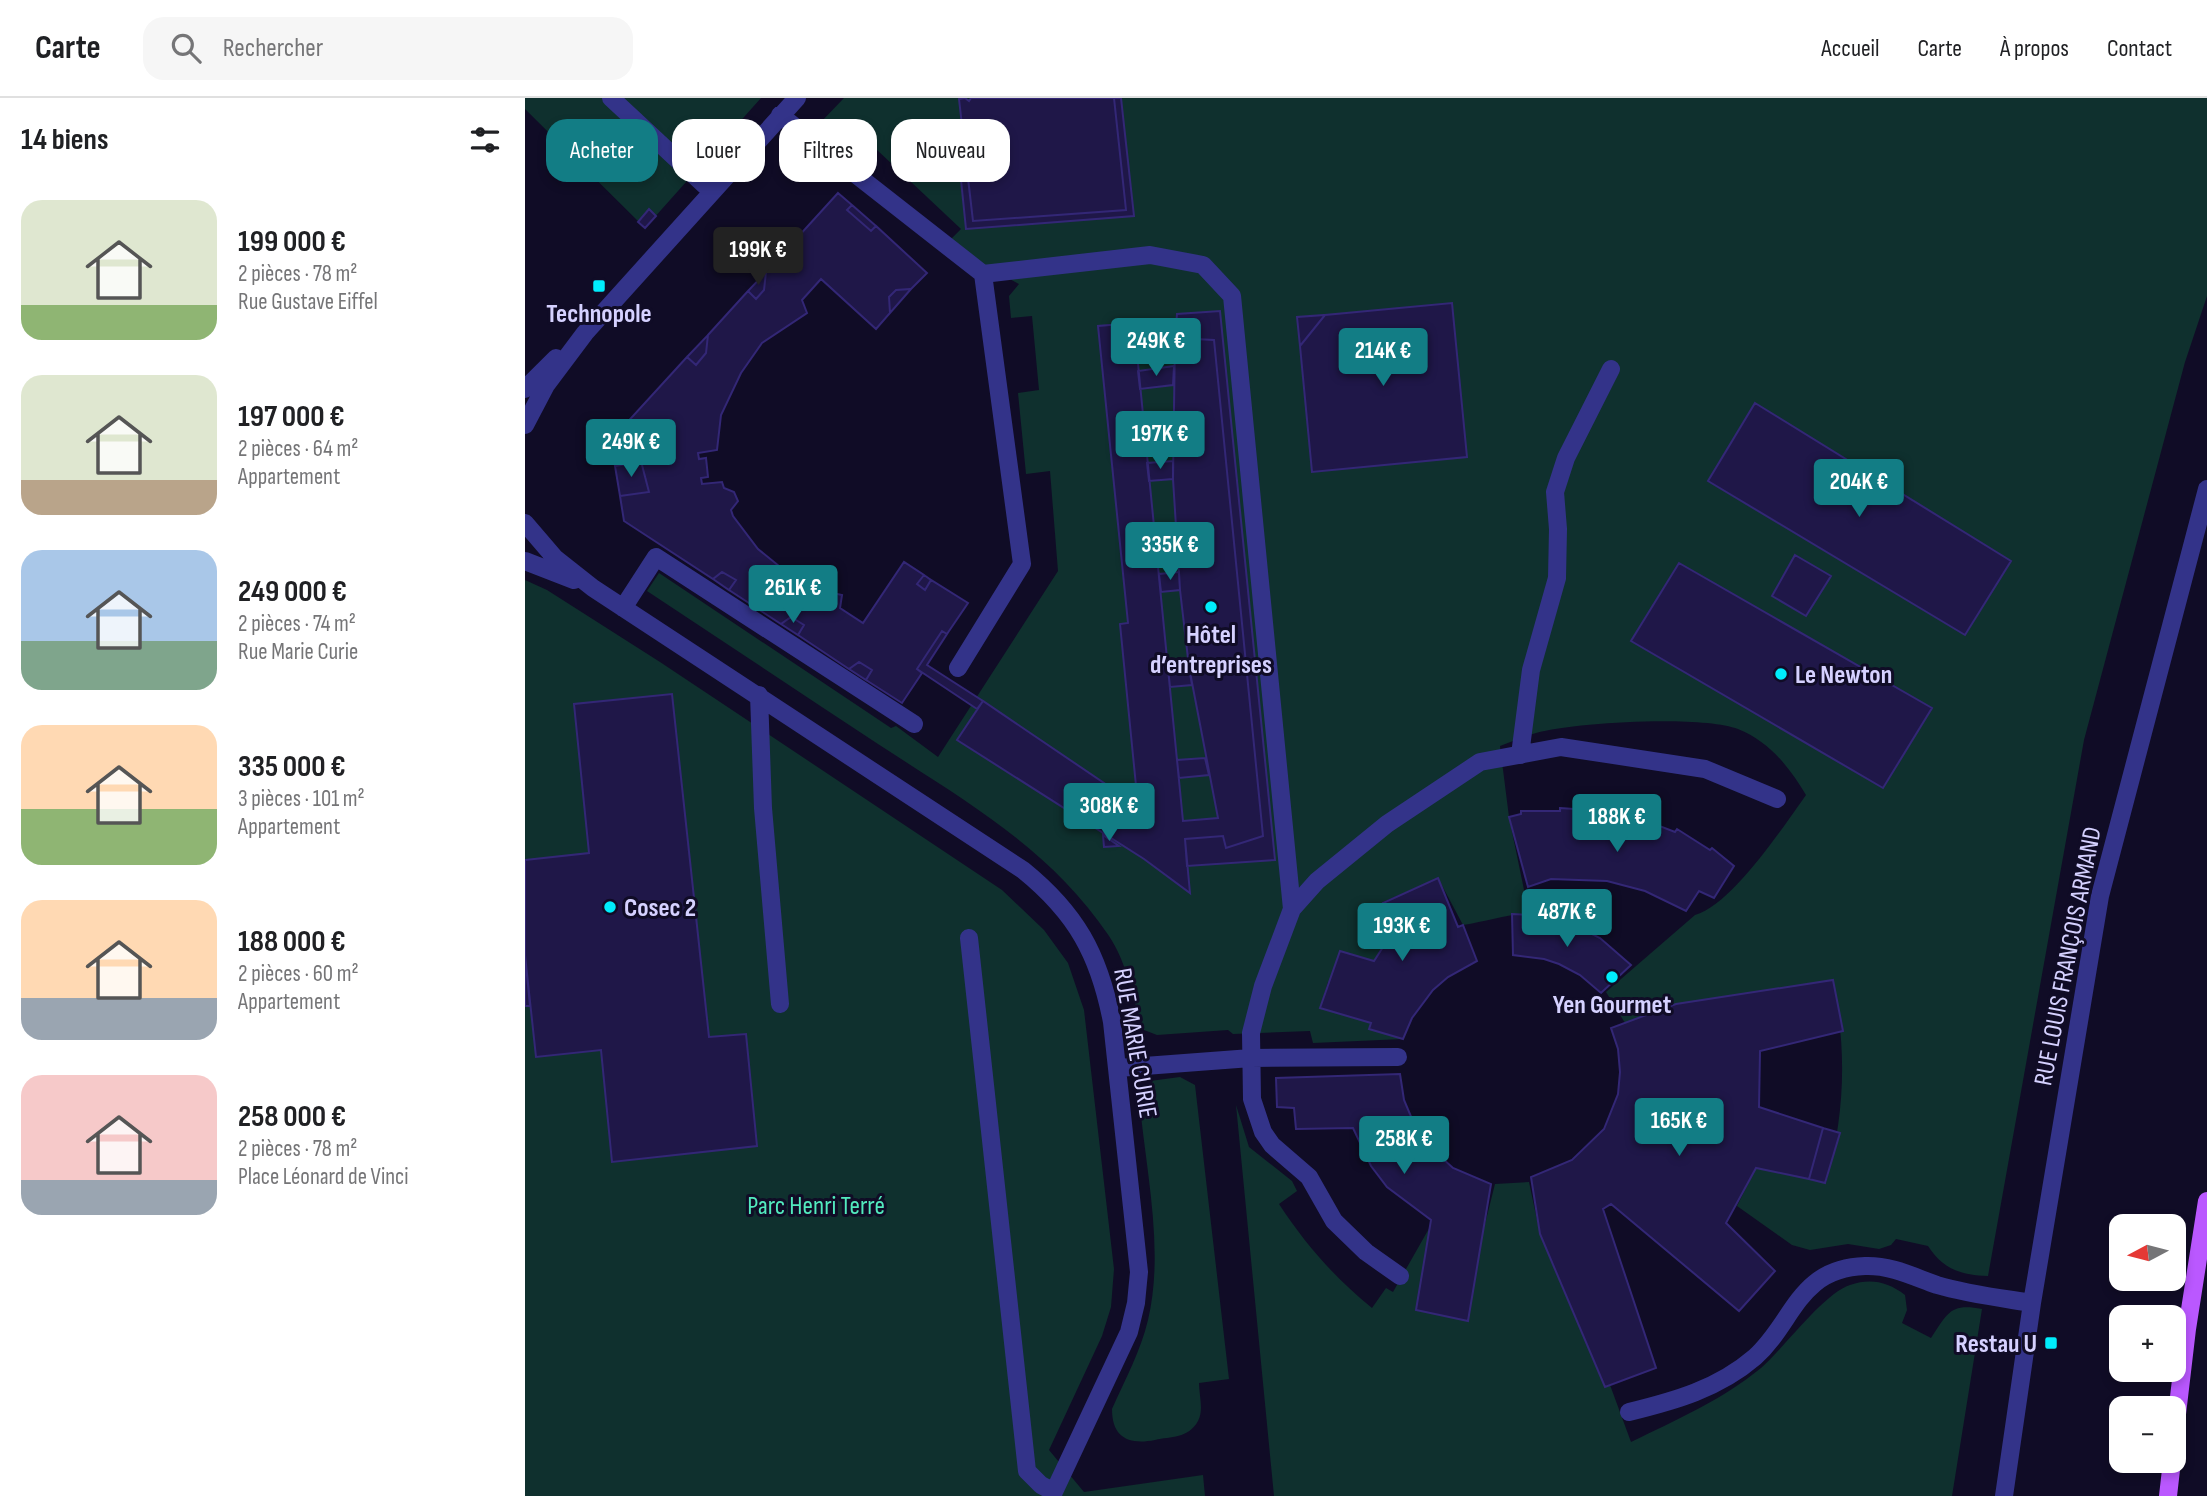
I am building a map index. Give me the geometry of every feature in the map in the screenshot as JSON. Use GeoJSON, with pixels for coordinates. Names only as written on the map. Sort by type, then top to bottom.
{"type":"FeatureCollection","features":[{"type":"Feature","properties":{"kind":"main road"},"geometry":{"type":"LineString","coordinates":[[2179,1396],[2207,1201]]}},
{"type":"Feature","properties":{"kind":"main road"},"geometry":{"type":"LineString","coordinates":[[2168,1496],[2171,1473]]}},
{"type":"Feature","properties":{"kind":"street"},"geometry":{"type":"LineString","coordinates":[[611,98],[712,192]]}},
{"type":"Feature","properties":{"kind":"street"},"geometry":{"type":"LineString","coordinates":[[525,389],[585,333],[797,98]]}},
{"type":"Feature","properties":{"kind":"street"},"geometry":{"type":"LineString","coordinates":[[780,115],[983,274],[1022,564],[958,668]]}},
{"type":"Feature","properties":{"kind":"street"},"geometry":{"type":"LineString","coordinates":[[983,274],[1150,255],[1203,265],[1232,296],[1292,909]]}},
{"type":"Feature","properties":{"kind":"street"},"geometry":{"type":"LineString","coordinates":[[525,425],[546,385],[585,333]]}},
{"type":"Feature","properties":{"kind":"street"},"geometry":{"type":"LineString","coordinates":[[1520,755],[1531,670],[1557,578],[1558,529],[1555,492],[1566,458],[1611,369]]}},
{"type":"Feature","properties":{"kind":"street","name":"RUE LOUIS FRANÇOIS ARMAND"},"geometry":{"type":"LineString","coordinates":[[2004,1496],[2032,1303],[2100,896],[2207,489]]}},
{"type":"Feature","properties":{"kind":"street","name":"RUE MARIE CURIE"},"geometry":{"type":"LineString","coordinates":[[525,523],[555,558],[593,588],[1023,870],[1065,908],[1094,957],[1105,989],[1118,1068],[1139,1272],[1136,1303],[1117,1363],[1053,1494]]}},
{"type":"Feature","properties":{"kind":"street"},"geometry":{"type":"LineString","coordinates":[[623,608],[656,557],[914,724]]}},
{"type":"Feature","properties":{"kind":"street","name":"RUE MARIE CURIE"},"geometry":{"type":"LineString","coordinates":[[525,561],[593,588]]}},
{"type":"Feature","properties":{"kind":"street"},"geometry":{"type":"LineString","coordinates":[[759,695],[763,808],[780,1004]]}},
{"type":"Feature","properties":{"kind":"street"},"geometry":{"type":"LineString","coordinates":[[1400,1276],[1366,1252],[1334,1222],[1309,1177],[1267,1139],[1252,1099],[1251,1033],[1263,986],[1292,909],[1317,881],[1387,824],[1480,762],[1561,747],[1705,769],[1777,799]]}},
{"type":"Feature","properties":{"kind":"street"},"geometry":{"type":"LineString","coordinates":[[969,938],[1027,1471],[1053,1494]]}},
{"type":"Feature","properties":{"kind":"street"},"geometry":{"type":"LineString","coordinates":[[1118,1068],[1251,1058],[1398,1057]]}},
{"type":"Feature","properties":{"kind":"street"},"geometry":{"type":"LineString","coordinates":[[1629,1412],[1689,1397],[1755,1357],[1806,1289],[1831,1275],[1865,1266],[1891,1270],[1938,1285],[2032,1303]]}},
{"type":"Feature","properties":{"kind":"green space"},"geometry":{"type":"Polygon","coordinates":[[[525,98],[761,98],[742,119],[672,119],[672,182],[686,182],[645,228],[599,182],[658,182],[658,119],[546,119],[546,130],[525,109],[525,98]]]}},
{"type":"Feature","properties":{"kind":"green space"},"geometry":{"type":"Polygon","coordinates":[[[844,98],[2207,98],[2207,296],[2185,362],[2084,740],[1988,1276],[1953,1269],[1940,1260],[1928,1246],[1896,1239],[1891,1245],[1879,1249],[1848,1244],[1810,1250],[1792,1245],[1737,1206],[1756,1168],[1826,1183],[1837,1132],[1842,1082],[1840,1033],[1833,981],[1676,1004],[1625,1023],[1606,992],[1695,915],[1725,897],[1756,863],[1806,795],[1778,756],[1749,734],[1721,725],[1697,722],[1607,723],[1554,729],[1531,734],[1500,746],[1509,817],[1529,914],[1463,925],[1438,878],[1383,902],[1394,930],[1374,961],[1340,951],[1331,982],[1328,982],[1320,1008],[1371,1023],[1370,1029],[1403,1039],[1313,1043],[1310,1031],[1233,1034],[1228,1030],[1157,1035],[1144,1030],[1125,970],[1109,936],[1086,905],[1033,852],[974,807],[647,591],[659,573],[891,728],[896,726],[938,757],[1058,571],[1050,471],[1026,474],[1018,393],[1039,390],[1032,316],[1011,318],[1009,296],[1019,284],[969,257],[948,242],[961,229],[911,182],[1010,182],[1010,119],[891,119],[891,163],[877,150],[877,119],[824,119],[844,98]]]}},
{"type":"Feature","properties":{"kind":"green space","name":"Parc Henri Terré"},"geometry":{"type":"Polygon","coordinates":[[[525,580],[547,590],[660,662],[1002,890],[1044,930],[1068,963],[1084,1010],[1114,1269],[1111,1307],[1102,1336],[1049,1450],[1084,1492],[1203,1475],[1205,1496],[525,1496],[525,580]]]}},
{"type":"Feature","properties":{"kind":"green space"},"geometry":{"type":"Polygon","coordinates":[[[1180,1077],[1195,1085],[1229,1379],[1199,1383],[1200,1417],[1189,1431],[1173,1437],[1137,1441],[1119,1433],[1115,1427],[1112,1409],[1141,1342],[1153,1293],[1154,1236],[1139,1095],[1150,1081],[1180,1077]]]}},
{"type":"Feature","properties":{"kind":"green space"},"geometry":{"type":"Polygon","coordinates":[[[1236,1105],[1249,1147],[1292,1181],[1297,1191],[1279,1204],[1321,1260],[1372,1308],[1386,1288],[1393,1292],[1431,1225],[1482,1236],[1495,1184],[1529,1182],[1540,1234],[1605,1387],[1610,1385],[1631,1442],[1731,1390],[1761,1368],[1828,1299],[1850,1285],[1872,1282],[1886,1284],[1899,1291],[1905,1295],[1907,1310],[1902,1323],[1931,1338],[1946,1316],[1956,1309],[1982,1309],[1952,1496],[1274,1496],[1236,1105]]]}},
{"type":"Feature","properties":{"kind":"building"},"geometry":{"type":"Polygon","coordinates":[[[1114,98],[1126,210],[973,221],[969,182],[1010,182],[1010,119],[961,119],[959,99],[1114,98]]]}},
{"type":"Feature","properties":{"kind":"building"},"geometry":{"type":"Polygon","coordinates":[[[1114,98],[1121,98],[1134,216],[966,229],[961,182],[968,182],[973,221],[1126,210],[1114,98]]]}},
{"type":"Feature","properties":{"kind":"building"},"geometry":{"type":"Polygon","coordinates":[[[838,193],[852,205],[847,210],[871,231],[876,226],[927,273],[911,289],[896,290],[889,297],[890,313],[876,329],[821,279],[802,300],[807,313],[762,343],[741,373],[721,415],[717,450],[698,453],[699,459],[706,458],[708,477],[701,478],[702,484],[722,482],[724,488],[734,492],[738,501],[731,510],[733,516],[758,549],[790,575],[828,592],[842,595],[840,608],[863,623],[904,562],[924,575],[917,584],[925,590],[931,580],[968,603],[947,634],[942,631],[917,669],[922,673],[902,703],[866,680],[872,670],[859,662],[849,669],[798,635],[804,625],[791,617],[781,624],[729,590],[736,580],[722,572],[713,579],[624,521],[620,496],[649,492],[642,465],[644,461],[615,466],[611,440],[687,357],[696,365],[706,353],[708,335],[748,291],[756,299],[764,290],[766,272],[838,193]]]}},
{"type":"Feature","properties":{"kind":"building"},"geometry":{"type":"Polygon","coordinates":[[[852,205],[876,226],[871,231],[847,210],[852,205]]]}},
{"type":"Feature","properties":{"kind":"building"},"geometry":{"type":"Polygon","coordinates":[[[649,209],[656,216],[645,228],[638,222],[649,209]]]}},
{"type":"Feature","properties":{"kind":"building"},"geometry":{"type":"Polygon","coordinates":[[[766,272],[764,290],[756,299],[748,291],[766,272]]]}},
{"type":"Feature","properties":{"kind":"building"},"geometry":{"type":"Polygon","coordinates":[[[911,289],[890,313],[889,297],[896,290],[911,289]]]}},
{"type":"Feature","properties":{"kind":"building"},"geometry":{"type":"Polygon","coordinates":[[[1452,303],[1467,457],[1312,472],[1300,346],[1325,315],[1452,303]]]}},
{"type":"Feature","properties":{"kind":"building"},"geometry":{"type":"Polygon","coordinates":[[[1220,311],[1275,860],[1187,866],[1185,839],[1223,836],[1226,848],[1263,836],[1214,340],[1175,338],[1177,314],[1220,311]]]}},
{"type":"Feature","properties":{"kind":"building"},"geometry":{"type":"Polygon","coordinates":[[[1325,315],[1300,346],[1297,317],[1325,315]]]}},
{"type":"Feature","properties":{"kind":"building","name":"Hôtel d’entreprises"},"geometry":{"type":"Polygon","coordinates":[[[1134,323],[1183,821],[1218,818],[1189,667],[1180,590],[1173,479],[1175,338],[1214,340],[1263,836],[1226,848],[1223,836],[1185,839],[1190,893],[1144,859],[957,740],[983,701],[1138,806],[1120,624],[1128,623],[1098,326],[1134,323]]]}},
{"type":"Feature","properties":{"kind":"building"},"geometry":{"type":"Polygon","coordinates":[[[708,335],[706,353],[696,365],[687,357],[708,335]]]}},
{"type":"Feature","properties":{"kind":"building"},"geometry":{"type":"Polygon","coordinates":[[[1174,366],[1173,385],[1140,389],[1138,371],[1174,366]]]}},
{"type":"Feature","properties":{"kind":"building"},"geometry":{"type":"Polygon","coordinates":[[[1755,403],[2011,561],[1965,635],[1708,481],[1755,403]]]}},
{"type":"Feature","properties":{"kind":"building"},"geometry":{"type":"Polygon","coordinates":[[[644,461],[642,465],[649,492],[620,496],[615,466],[644,461]]]}},
{"type":"Feature","properties":{"kind":"building"},"geometry":{"type":"Polygon","coordinates":[[[1173,461],[1173,479],[1149,481],[1147,463],[1173,461]]]}},
{"type":"Feature","properties":{"kind":"building"},"geometry":{"type":"Polygon","coordinates":[[[1795,555],[1831,576],[1806,616],[1772,596],[1795,555]]]}},
{"type":"Feature","properties":{"kind":"building","name":"Le Newton"},"geometry":{"type":"Polygon","coordinates":[[[1679,563],[1932,708],[1883,788],[1631,641],[1679,563]]]}},
{"type":"Feature","properties":{"kind":"building"},"geometry":{"type":"Polygon","coordinates":[[[722,572],[736,580],[729,590],[713,579],[722,572]]]}},
{"type":"Feature","properties":{"kind":"building"},"geometry":{"type":"Polygon","coordinates":[[[1179,572],[1180,590],[1161,592],[1159,574],[1179,572]]]}},
{"type":"Feature","properties":{"kind":"building"},"geometry":{"type":"Polygon","coordinates":[[[924,575],[931,580],[925,590],[917,584],[924,575]]]}},
{"type":"Feature","properties":{"kind":"building"},"geometry":{"type":"Polygon","coordinates":[[[791,617],[804,625],[798,635],[781,624],[791,617]]]}},
{"type":"Feature","properties":{"kind":"building"},"geometry":{"type":"Polygon","coordinates":[[[942,631],[947,634],[927,665],[983,701],[977,709],[917,669],[942,631]]]}},
{"type":"Feature","properties":{"kind":"building"},"geometry":{"type":"Polygon","coordinates":[[[859,662],[872,670],[866,680],[849,669],[859,662]]]}},
{"type":"Feature","properties":{"kind":"building"},"geometry":{"type":"Polygon","coordinates":[[[1189,667],[1192,685],[1170,687],[1168,668],[1189,667]]]}},
{"type":"Feature","properties":{"kind":"building","name":"Cosec 2"},"geometry":{"type":"Polygon","coordinates":[[[672,694],[709,1037],[746,1034],[757,1146],[612,1162],[601,1050],[536,1057],[525,955],[525,860],[589,853],[574,704],[672,694]]]}},
{"type":"Feature","properties":{"kind":"building"},"geometry":{"type":"Polygon","coordinates":[[[1205,758],[1209,775],[1179,778],[1177,760],[1205,758]]]}},
{"type":"Feature","properties":{"kind":"building"},"geometry":{"type":"Polygon","coordinates":[[[1560,808],[1616,812],[1619,816],[1655,821],[1654,824],[1675,832],[1677,829],[1710,850],[1712,848],[1734,866],[1714,898],[1699,891],[1686,911],[1645,891],[1607,881],[1551,879],[1528,887],[1509,817],[1521,814],[1521,811],[1560,811],[1560,808]]]}},
{"type":"Feature","properties":{"kind":"building"},"geometry":{"type":"Polygon","coordinates":[[[1103,835],[1119,846],[1104,847],[1103,835]]]}},
{"type":"Feature","properties":{"kind":"building"},"geometry":{"type":"Polygon","coordinates":[[[1438,878],[1458,927],[1463,925],[1477,961],[1448,977],[1433,990],[1412,1018],[1403,1039],[1369,1029],[1371,1023],[1320,1008],[1340,951],[1374,961],[1394,930],[1383,903],[1438,878]]]}},
{"type":"Feature","properties":{"kind":"building"},"geometry":{"type":"Polygon","coordinates":[[[1512,914],[1545,916],[1572,924],[1600,938],[1631,965],[1601,993],[1580,975],[1559,964],[1513,955],[1512,914]]]}},
{"type":"Feature","properties":{"kind":"building"},"geometry":{"type":"Polygon","coordinates":[[[525,955],[530,1006],[525,1006],[525,955]]]}},
{"type":"Feature","properties":{"kind":"building"},"geometry":{"type":"Polygon","coordinates":[[[1833,980],[1843,1031],[1760,1051],[1759,1107],[1823,1128],[1809,1179],[1756,1168],[1726,1223],[1775,1271],[1739,1311],[1611,1204],[1603,1209],[1656,1368],[1605,1387],[1540,1234],[1531,1177],[1572,1160],[1604,1129],[1618,1094],[1620,1072],[1618,1049],[1611,1028],[1676,1004],[1833,980]]]}},
{"type":"Feature","properties":{"kind":"building"},"geometry":{"type":"Polygon","coordinates":[[[1400,1074],[1404,1100],[1420,1138],[1453,1168],[1491,1184],[1468,1321],[1416,1310],[1431,1220],[1387,1187],[1371,1166],[1353,1128],[1296,1129],[1294,1108],[1277,1107],[1276,1078],[1400,1074]]]}},
{"type":"Feature","properties":{"kind":"building"},"geometry":{"type":"Polygon","coordinates":[[[1823,1128],[1840,1133],[1825,1183],[1809,1179],[1823,1128]]]}},
{"type":"Feature","properties":{"kind":"place","name":"Technopole"},"geometry":{"type":"Point","coordinates":[599,286]}},
{"type":"Feature","properties":{"kind":"place","name":"Hôtel d’entreprises"},"geometry":{"type":"Point","coordinates":[1211,607]}},
{"type":"Feature","properties":{"kind":"place","name":"Le Newton"},"geometry":{"type":"Point","coordinates":[1781,674]}},
{"type":"Feature","properties":{"kind":"place","name":"Cosec 2"},"geometry":{"type":"Point","coordinates":[610,907]}},
{"type":"Feature","properties":{"kind":"place","name":"Yen Gourmet"},"geometry":{"type":"Point","coordinates":[1612,977]}},
{"type":"Feature","properties":{"kind":"place","name":"Restau U"},"geometry":{"type":"Point","coordinates":[2051,1343]}}]}
